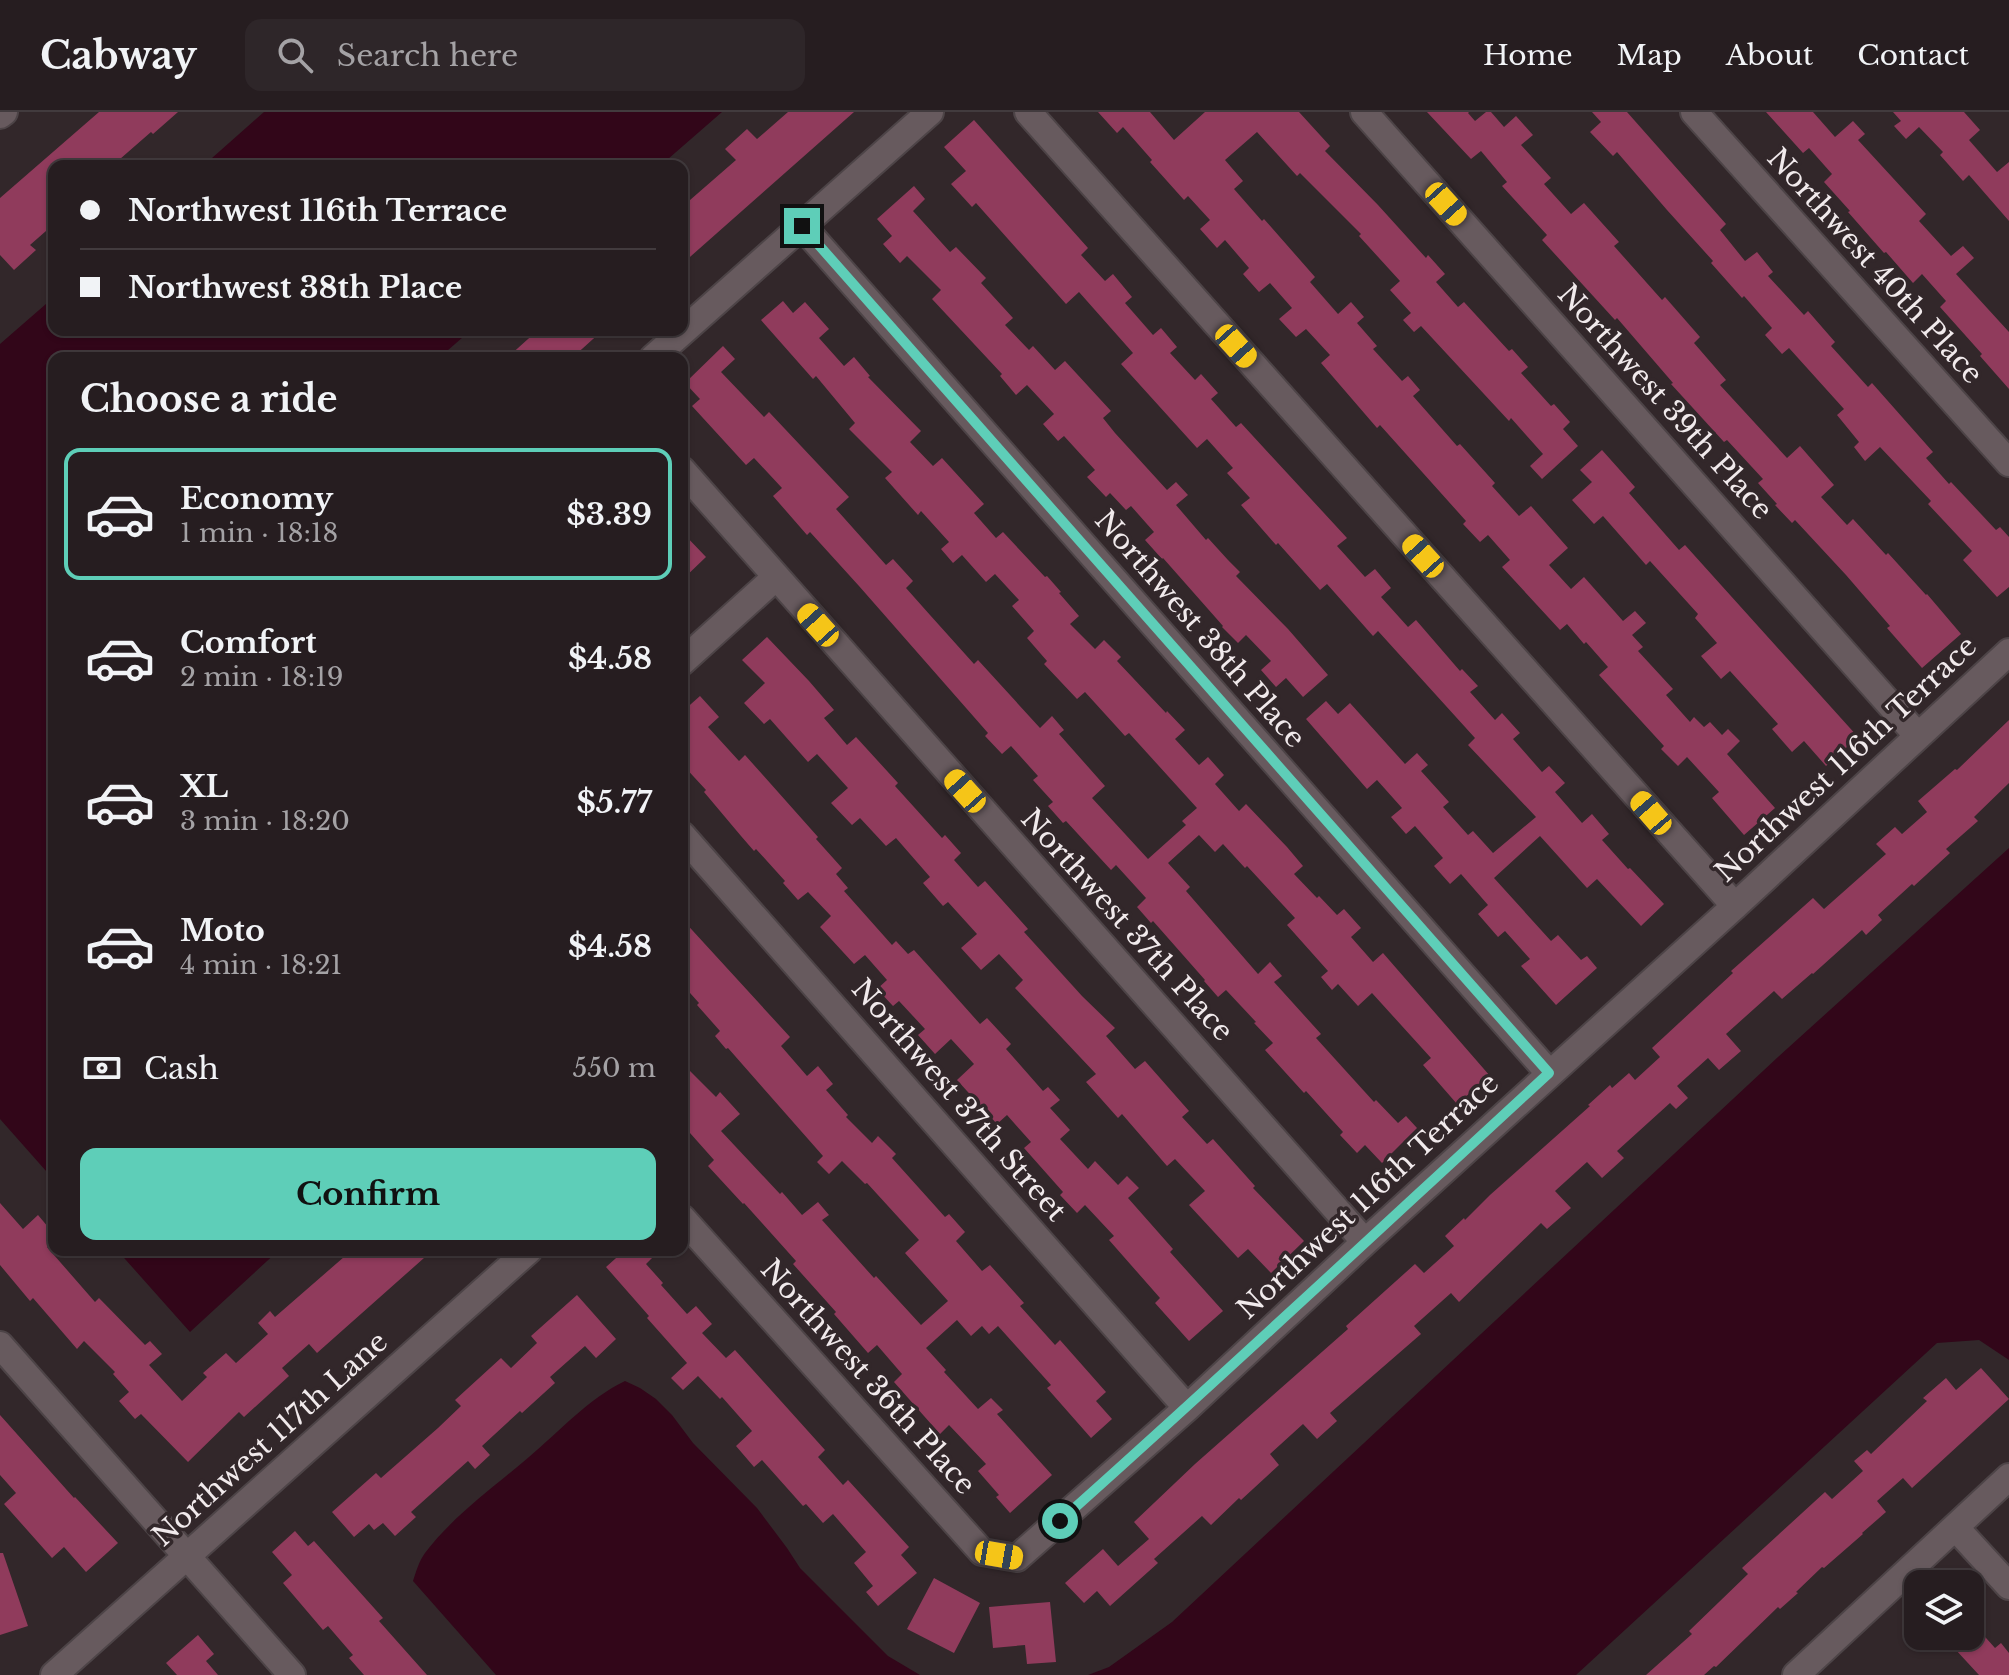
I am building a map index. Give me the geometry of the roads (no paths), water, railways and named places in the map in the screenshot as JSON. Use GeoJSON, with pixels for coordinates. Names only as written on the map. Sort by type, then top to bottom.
{"type":"FeatureCollection","features":[{"type":"Feature","properties":{"kind":"street"},"geometry":{"type":"LineString","coordinates":[[688,327],[930,112]]}},
{"type":"Feature","properties":{"kind":"street"},"geometry":{"type":"LineString","coordinates":[[1028,112],[1735,906]]}},
{"type":"Feature","properties":{"kind":"street","name":"Northwest 39th Place"},"geometry":{"type":"LineString","coordinates":[[1364,112],[1918,736]]}},
{"type":"Feature","properties":{"kind":"street","name":"Northwest 40th Place"},"geometry":{"type":"LineString","coordinates":[[1694,112],[2009,463]]}},
{"type":"Feature","properties":{"kind":"street","name":"Northwest 38th Place"},"geometry":{"type":"LineString","coordinates":[[802,226],[1549,1073]]}},
{"type":"Feature","properties":{"kind":"street"},"geometry":{"type":"LineString","coordinates":[[660,352],[678,336]]}},
{"type":"Feature","properties":{"kind":"street","name":"Northwest 37th Place"},"geometry":{"type":"LineString","coordinates":[[688,477],[1365,1242]]}},
{"type":"Feature","properties":{"kind":"street"},"geometry":{"type":"LineString","coordinates":[[688,657],[776,577]]}},
{"type":"Feature","properties":{"kind":"street","name":"Northwest 116th Terrace"},"geometry":{"type":"LineString","coordinates":[[1017,1558],[1187,1408],[2009,652]]}},
{"type":"Feature","properties":{"kind":"street","name":"Northwest 37th Street"},"geometry":{"type":"LineString","coordinates":[[688,842],[1187,1408]]}},
{"type":"Feature","properties":{"kind":"street","name":"Northwest 36th Place"},"geometry":{"type":"LineString","coordinates":[[688,1225],[982,1552],[1017,1558]]}},
{"type":"Feature","properties":{"kind":"street","name":"Northwest 117th Lane"},"geometry":{"type":"LineString","coordinates":[[54,1675],[522,1256]]}},
{"type":"Feature","properties":{"kind":"street"},"geometry":{"type":"LineString","coordinates":[[0,1345],[292,1675]]}},
{"type":"Feature","properties":{"kind":"street"},"geometry":{"type":"LineString","coordinates":[[1796,1675],[2009,1477]]}},
{"type":"Feature","properties":{"kind":"street"},"geometry":{"type":"LineString","coordinates":[[1955,1527],[2009,1586]]}}]}
